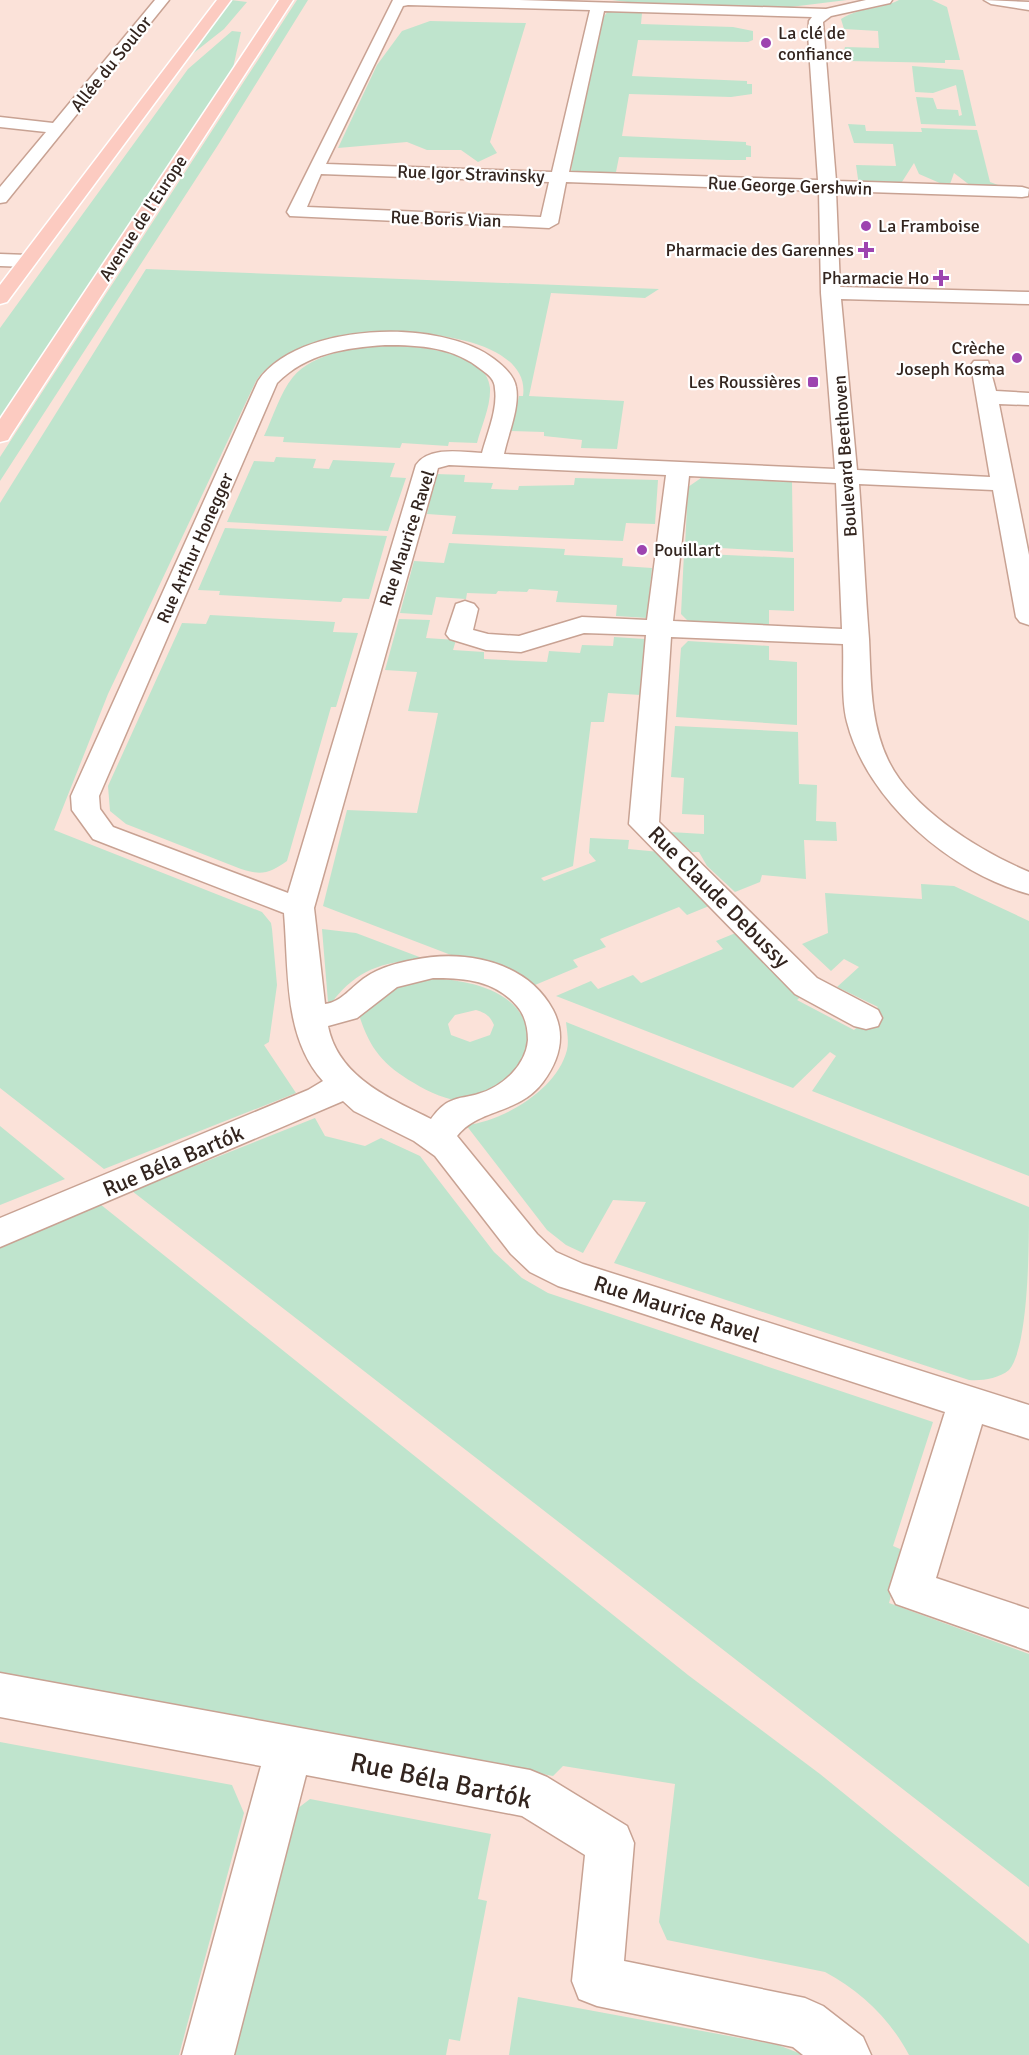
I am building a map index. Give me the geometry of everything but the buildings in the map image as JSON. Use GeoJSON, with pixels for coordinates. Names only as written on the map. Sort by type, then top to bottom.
{"type":"FeatureCollection","features":[{"type":"Feature","properties":{"kind":"main road"},"geometry":{"type":"LineString","coordinates":[[0,298],[224,0]]}},
{"type":"Feature","properties":{"kind":"main road","name":"Avenue de l'Europe"},"geometry":{"type":"LineString","coordinates":[[0,435],[286,0]]}},
{"type":"Feature","properties":{"kind":"street","name":"Allée du Soulor"},"geometry":{"type":"LineString","coordinates":[[0,198],[162,0]]}},
{"type":"Feature","properties":{"kind":"street"},"geometry":{"type":"LineString","coordinates":[[315,169],[398,3],[826,13],[885,0]]}},
{"type":"Feature","properties":{"kind":"street"},"geometry":{"type":"LineString","coordinates":[[991,0],[1029,6]]}},
{"type":"Feature","properties":{"kind":"street","name":"Rue Igor Stravinsky"},"geometry":{"type":"LineString","coordinates":[[315,169],[559,177],[598,6]]}},
{"type":"Feature","properties":{"kind":"street","name":"Boulevard Beethoven"},"geometry":{"type":"LineString","coordinates":[[826,13],[816,21],[815,34],[828,187],[831,293],[837,345],[860,720],[875,762],[900,797],[935,830],[982,863],[1029,885]]}},
{"type":"Feature","properties":{"kind":"street"},"geometry":{"type":"LineString","coordinates":[[0,122],[58,128]]}},
{"type":"Feature","properties":{"kind":"street","name":"Rue Boris Vian"},"geometry":{"type":"LineString","coordinates":[[315,169],[296,212],[549,223],[559,177]]}},
{"type":"Feature","properties":{"kind":"street"},"geometry":{"type":"LineString","coordinates":[[961,174],[965,192]]}},
{"type":"Feature","properties":{"kind":"street","name":"Rue George Gershwin"},"geometry":{"type":"LineString","coordinates":[[559,177],[828,187],[910,181],[965,192],[1022,192]]}},
{"type":"Feature","properties":{"kind":"street"},"geometry":{"type":"LineString","coordinates":[[0,260],[28,261]]}},
{"type":"Feature","properties":{"kind":"street"},"geometry":{"type":"LineString","coordinates":[[831,293],[1029,298]]}},
{"type":"Feature","properties":{"kind":"street","name":"Rue Arthur Honegger"},"geometry":{"type":"LineString","coordinates":[[299,908],[103,832],[86,810],[85,796],[268,381],[280,368],[318,350],[368,340],[423,340],[472,353],[488,362],[501,376],[506,389],[490,460]]}},
{"type":"Feature","properties":{"kind":"street"},"geometry":{"type":"LineString","coordinates":[[981,365],[1012,492],[1029,617]]}},
{"type":"Feature","properties":{"kind":"street"},"geometry":{"type":"LineString","coordinates":[[987,397],[1029,399]]}},
{"type":"Feature","properties":{"kind":"street","name":"Rue Maurice Ravel"},"geometry":{"type":"LineString","coordinates":[[1012,492],[845,477],[678,471],[490,460],[440,459],[427,465],[299,908],[310,1017],[314,1041],[324,1061],[366,1102],[435,1138],[447,1147],[524,1244],[543,1262],[571,1275],[1029,1422]]}},
{"type":"Feature","properties":{"kind":"street","name":"Rue Claude Debussy"},"geometry":{"type":"LineString","coordinates":[[678,471],[659,629],[644,824],[806,986],[866,1018]]}},
{"type":"Feature","properties":{"kind":"street"},"geometry":{"type":"LineString","coordinates":[[465,609],[459,634],[486,642],[521,644],[582,625],[856,637]]}},
{"type":"Feature","properties":{"kind":"street"},"geometry":{"type":"LineString","coordinates":[[310,1017],[348,1009],[361,995],[378,983],[410,970],[429,967],[474,969],[510,983],[527,996],[539,1012],[545,1030],[544,1049],[539,1063],[517,1088],[501,1098],[460,1110],[435,1138]]}},
{"type":"Feature","properties":{"kind":"street","name":"Rue Béla Bartók"},"geometry":{"type":"LineString","coordinates":[[0,1233],[320,1099],[345,1084]]}},
{"type":"Feature","properties":{"kind":"street"},"geometry":{"type":"LineString","coordinates":[[968,1402],[911,1590],[1029,1630]]}},
{"type":"Feature","properties":{"kind":"street","name":"Rue Béla Bartók"},"geometry":{"type":"LineString","coordinates":[[0,1695],[530,1794],[610,1843],[597,1981],[805,2024],[845,2055]]}},
{"type":"Feature","properties":{"kind":"street"},"geometry":{"type":"LineString","coordinates":[[208,2054],[290,1751]]}},
{"type":"Feature","properties":{"kind":"green space"},"geometry":{"type":"Polygon","coordinates":[[[231,0],[247,2],[224,29],[186,59],[231,0]]]}},
{"type":"Feature","properties":{"kind":"green space"},"geometry":{"type":"Polygon","coordinates":[[[297,0],[308,0],[218,145],[0,481],[0,457],[297,0]]]}},
{"type":"Feature","properties":{"kind":"green space"},"geometry":{"type":"Polygon","coordinates":[[[612,0],[847,0],[750,12],[650,10],[635,3],[612,0]]]}},
{"type":"Feature","properties":{"kind":"green space"},"geometry":{"type":"Polygon","coordinates":[[[899,0],[932,0],[947,7],[960,60],[945,60],[945,63],[848,61],[843,54],[845,47],[879,48],[878,31],[844,29],[841,19],[855,12],[884,6],[899,0]]]}},
{"type":"Feature","properties":{"kind":"green space"},"geometry":{"type":"Polygon","coordinates":[[[626,9],[642,13],[641,24],[733,27],[753,31],[753,40],[748,42],[638,40],[632,76],[747,81],[747,84],[752,84],[752,94],[731,97],[629,94],[622,136],[746,142],[746,145],[751,146],[751,157],[746,157],[746,160],[728,160],[619,157],[616,172],[571,172],[579,111],[593,48],[601,27],[597,26],[608,11],[626,9]]]}},
{"type":"Feature","properties":{"kind":"green space"},"geometry":{"type":"Polygon","coordinates":[[[430,21],[526,23],[490,142],[497,153],[478,162],[461,150],[427,150],[407,142],[338,148],[377,65],[402,31],[430,21]]]}},
{"type":"Feature","properties":{"kind":"green space"},"geometry":{"type":"Polygon","coordinates":[[[232,31],[241,32],[233,68],[0,418],[0,328],[188,69],[232,31]]]}},
{"type":"Feature","properties":{"kind":"green space"},"geometry":{"type":"Polygon","coordinates":[[[912,66],[963,70],[976,126],[921,124],[916,97],[933,98],[937,109],[958,110],[959,116],[962,115],[956,85],[933,93],[915,92],[912,66]]]}},
{"type":"Feature","properties":{"kind":"green space"},"geometry":{"type":"Polygon","coordinates":[[[848,124],[865,125],[866,131],[922,132],[921,128],[977,130],[990,182],[1006,188],[984,196],[954,173],[949,187],[919,174],[914,163],[900,185],[859,186],[856,165],[896,166],[893,144],[854,143],[848,124]]]}},
{"type":"Feature","properties":{"kind":"green space"},"geometry":{"type":"Polygon","coordinates":[[[146,269],[659,289],[645,298],[551,293],[529,396],[624,401],[617,449],[581,448],[582,440],[544,436],[544,432],[511,431],[519,396],[523,396],[517,370],[492,350],[455,338],[410,333],[363,335],[318,344],[280,359],[256,381],[108,694],[54,830],[262,912],[271,923],[277,985],[269,1042],[264,1045],[296,1093],[104,1169],[0,1088],[0,503],[146,269]]]}},
{"type":"Feature","properties":{"kind":"green space"},"geometry":{"type":"Polygon","coordinates":[[[416,347],[449,353],[477,366],[486,376],[490,388],[489,402],[477,443],[449,442],[448,446],[402,443],[400,448],[283,442],[284,437],[264,436],[284,390],[302,369],[324,356],[364,348],[416,347]]]}},
{"type":"Feature","properties":{"kind":"green space"},"geometry":{"type":"Polygon","coordinates":[[[276,457],[316,459],[313,468],[329,469],[333,460],[395,463],[390,477],[406,478],[388,531],[227,522],[254,461],[274,462],[276,457]]]}},
{"type":"Feature","properties":{"kind":"green space"},"geometry":{"type":"Polygon","coordinates":[[[436,474],[465,475],[464,482],[493,483],[491,489],[518,490],[519,486],[574,485],[575,478],[658,480],[655,524],[626,523],[623,541],[452,534],[456,516],[427,514],[436,474]]]}},
{"type":"Feature","properties":{"kind":"green space"},"geometry":{"type":"Polygon","coordinates":[[[701,478],[792,482],[793,552],[685,546],[688,487],[701,478]]]}},
{"type":"Feature","properties":{"kind":"green space"},"geometry":{"type":"Polygon","coordinates":[[[225,528],[387,536],[369,599],[343,598],[341,602],[219,595],[220,591],[198,590],[225,528]]]}},
{"type":"Feature","properties":{"kind":"green space"},"geometry":{"type":"Polygon","coordinates":[[[449,543],[565,549],[564,555],[623,558],[622,566],[652,568],[647,618],[616,616],[617,605],[556,602],[558,591],[529,589],[527,592],[498,591],[496,594],[467,593],[466,599],[436,597],[432,615],[400,613],[414,561],[444,563],[449,543]]]}},
{"type":"Feature","properties":{"kind":"green space"},"geometry":{"type":"Polygon","coordinates":[[[684,553],[794,558],[794,611],[769,610],[769,625],[688,621],[681,614],[684,553]]]}},
{"type":"Feature","properties":{"kind":"green space"},"geometry":{"type":"Polygon","coordinates":[[[210,615],[335,622],[333,632],[358,633],[336,707],[331,707],[287,861],[266,872],[241,869],[126,824],[110,811],[108,786],[182,623],[206,624],[210,615]]]}},
{"type":"Feature","properties":{"kind":"green space"},"geometry":{"type":"Polygon","coordinates":[[[399,619],[430,620],[426,638],[456,640],[453,650],[484,652],[484,659],[547,662],[549,651],[580,653],[582,645],[613,646],[614,637],[645,639],[641,695],[608,693],[604,722],[591,722],[573,866],[541,878],[544,881],[596,861],[589,853],[590,838],[629,840],[628,849],[660,852],[714,904],[687,915],[679,907],[600,939],[606,947],[573,960],[578,967],[535,985],[502,965],[479,958],[451,955],[323,906],[347,810],[417,813],[438,713],[408,711],[417,672],[385,670],[399,619]]]}},
{"type":"Feature","properties":{"kind":"green space"},"geometry":{"type":"Polygon","coordinates":[[[688,641],[769,646],[769,660],[797,662],[797,725],[676,717],[681,648],[688,641]]]}},
{"type":"Feature","properties":{"kind":"green space"},"geometry":{"type":"Polygon","coordinates":[[[675,726],[798,732],[799,784],[817,785],[816,821],[836,822],[837,841],[804,840],[806,879],[762,875],[760,882],[735,892],[707,866],[699,852],[692,852],[670,832],[704,834],[704,815],[682,814],[684,778],[671,777],[675,726]]]}},
{"type":"Feature","properties":{"kind":"green space"},"geometry":{"type":"Polygon","coordinates":[[[921,884],[954,886],[1029,921],[1029,1176],[812,1091],[836,1056],[830,1052],[793,1088],[556,996],[591,981],[598,989],[633,975],[641,983],[723,949],[716,941],[743,930],[807,991],[797,1000],[854,1030],[878,1007],[837,987],[859,967],[844,959],[831,971],[802,944],[828,933],[825,893],[922,899],[921,884]]]}},
{"type":"Feature","properties":{"kind":"green space"},"geometry":{"type":"Polygon","coordinates":[[[322,929],[356,933],[422,958],[371,969],[352,982],[332,1002],[328,1002],[322,929]]]}},
{"type":"Feature","properties":{"kind":"green space"},"geometry":{"type":"Polygon","coordinates":[[[424,978],[456,981],[473,984],[504,997],[516,1007],[524,1020],[529,1044],[524,1061],[489,1094],[482,1099],[470,1101],[453,1100],[436,1095],[403,1076],[386,1063],[373,1047],[359,1015],[399,983],[424,978]],[[476,1010],[455,1015],[448,1024],[451,1035],[470,1042],[490,1035],[494,1025],[489,1017],[476,1010]]]}},
{"type":"Feature","properties":{"kind":"green space"},"geometry":{"type":"Polygon","coordinates":[[[566,1022],[1029,1207],[1024,1318],[1016,1358],[1009,1370],[989,1379],[969,1380],[614,1263],[646,1202],[613,1200],[583,1253],[566,1245],[547,1230],[466,1125],[512,1110],[527,1101],[552,1078],[567,1050],[566,1022]]]}},
{"type":"Feature","properties":{"kind":"green space"},"geometry":{"type":"Polygon","coordinates":[[[315,1118],[325,1136],[365,1146],[381,1138],[420,1156],[494,1252],[522,1278],[548,1293],[933,1422],[893,1546],[900,1549],[900,1561],[889,1603],[1029,1654],[1029,1887],[132,1191],[315,1118]]]}},
{"type":"Feature","properties":{"kind":"green space"},"geometry":{"type":"Polygon","coordinates":[[[0,1126],[65,1179],[0,1205],[0,1126]]]}},
{"type":"Feature","properties":{"kind":"green space"},"geometry":{"type":"Polygon","coordinates":[[[100,1204],[688,1675],[820,1774],[1029,1944],[1029,2055],[909,2055],[884,2018],[873,2007],[851,1988],[825,1972],[667,1940],[659,1922],[675,1784],[563,1766],[553,1776],[0,1673],[0,1245],[100,1204]]]}},
{"type":"Feature","properties":{"kind":"green space"},"geometry":{"type":"Polygon","coordinates":[[[0,1742],[232,1785],[244,1813],[179,2055],[0,2055],[0,1742]]]}},
{"type":"Feature","properties":{"kind":"green space"},"geometry":{"type":"Polygon","coordinates":[[[310,1799],[491,1834],[478,1899],[487,1901],[460,2041],[449,2039],[446,2055],[226,2055],[293,1812],[310,1799]]]}},
{"type":"Feature","properties":{"kind":"green space"},"geometry":{"type":"Polygon","coordinates":[[[518,1997],[778,2045],[804,2055],[509,2055],[518,1997]]]}},
{"type":"Feature","properties":{"kind":"place","name":"La clé de confiance"},"geometry":{"type":"Point","coordinates":[766,43]}},
{"type":"Feature","properties":{"kind":"place","name":"La Framboise"},"geometry":{"type":"Point","coordinates":[866,226]}},
{"type":"Feature","properties":{"kind":"place","name":"Pharmacie des Garennes"},"geometry":{"type":"Point","coordinates":[866,250]}},
{"type":"Feature","properties":{"kind":"place","name":"Pharmacie Ho"},"geometry":{"type":"Point","coordinates":[941,278]}},
{"type":"Feature","properties":{"kind":"place","name":"Crèche Joseph Kosma"},"geometry":{"type":"Point","coordinates":[1017,358]}},
{"type":"Feature","properties":{"kind":"place","name":"Les Roussières"},"geometry":{"type":"Point","coordinates":[813,382]}},
{"type":"Feature","properties":{"kind":"place","name":"Pouillart"},"geometry":{"type":"Point","coordinates":[642,550]}}]}
